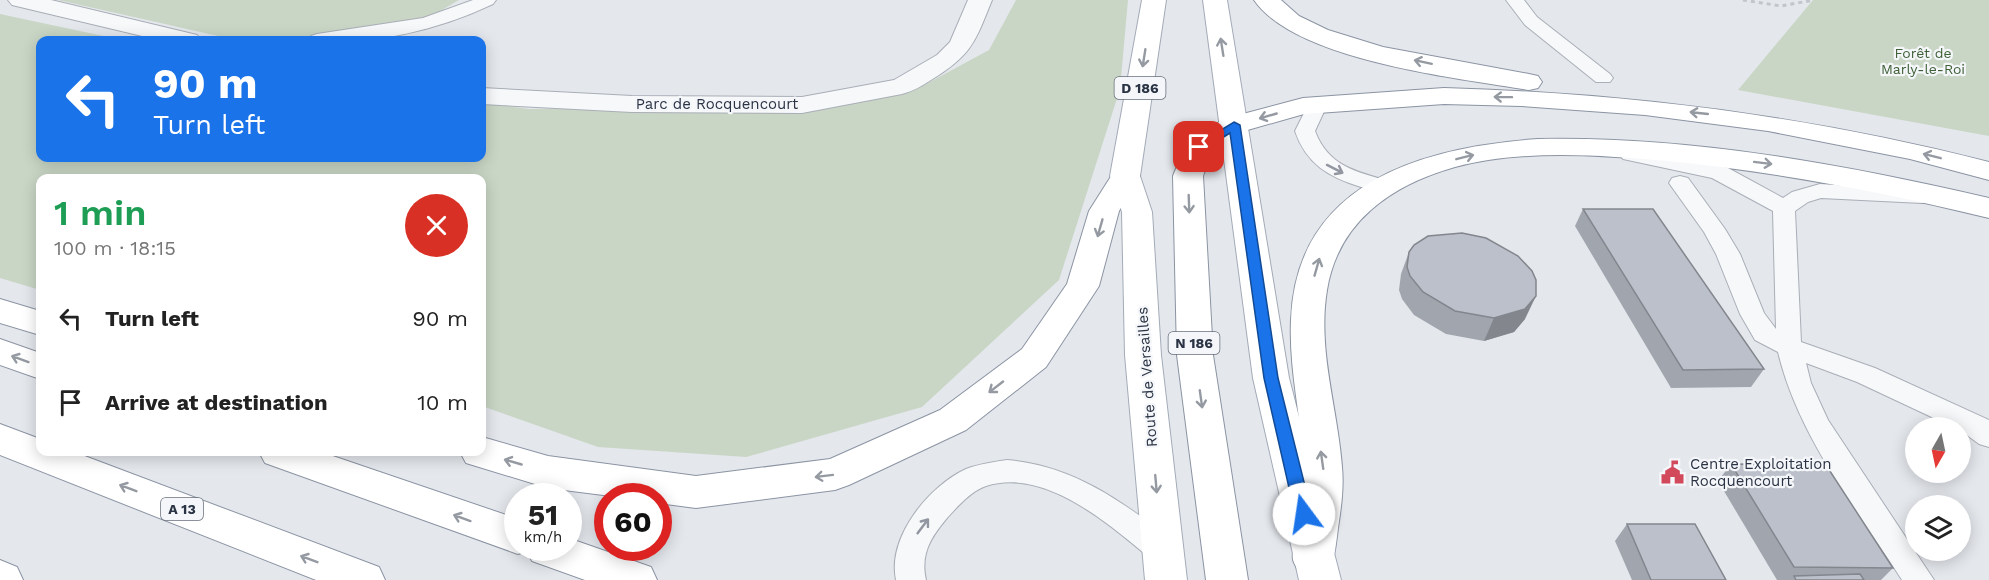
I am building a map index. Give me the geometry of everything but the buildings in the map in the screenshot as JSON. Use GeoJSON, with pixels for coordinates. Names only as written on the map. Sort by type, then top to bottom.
{"type":"FeatureCollection","features":[{"type":"Feature","properties":{"kind":"main road","name":"D 186"},"geometry":{"type":"LineString","coordinates":[[1125,176],[1154,0]]}},
{"type":"Feature","properties":{"kind":"main road"},"geometry":{"type":"LineString","coordinates":[[1215,0],[1271,378],[1317,570]]}},
{"type":"Feature","properties":{"kind":"main road"},"geometry":{"type":"LineString","coordinates":[[1266,0],[1293,23],[1350,46],[1645,107]]}},
{"type":"Feature","properties":{"kind":"main road"},"geometry":{"type":"LineString","coordinates":[[1234,125],[1302,106],[1444,96],[1521,98],[1645,107],[1768,123],[1912,151],[1989,171]]}},
{"type":"Feature","properties":{"kind":"main road","name":"N 186"},"geometry":{"type":"LineString","coordinates":[[1227,580],[1195,355],[1188,176],[1199,147],[1234,125]]}},
{"type":"Feature","properties":{"kind":"main road"},"geometry":{"type":"LineString","coordinates":[[1317,570],[1323,470],[1309,370],[1306,312],[1317,263],[1331,233],[1353,208],[1381,186],[1428,166],[1480,153],[1580,147],[1668,152],[1773,165],[1942,196],[1989,208]]}},
{"type":"Feature","properties":{"kind":"main road"},"geometry":{"type":"LineString","coordinates":[[486,454],[548,472],[696,492],[835,474],[953,420],[1034,358],[1083,286],[1104,211],[1125,176]]}},
{"type":"Feature","properties":{"kind":"main road","name":"Route de Versailles"},"geometry":{"type":"LineString","coordinates":[[1125,176],[1137,212],[1143,354],[1164,568]]}},
{"type":"Feature","properties":{"kind":"main road"},"geometry":{"type":"LineString","coordinates":[[0,311],[36,322]]}},
{"type":"Feature","properties":{"kind":"main road"},"geometry":{"type":"LineString","coordinates":[[0,352],[36,365]]}},
{"type":"Feature","properties":{"kind":"main road","name":"A 13"},"geometry":{"type":"LineString","coordinates":[[0,439],[36,453]]}},
{"type":"Feature","properties":{"kind":"main road","name":"A 13"},"geometry":{"type":"LineString","coordinates":[[44,456],[364,580]]}},
{"type":"Feature","properties":{"kind":"main road"},"geometry":{"type":"LineString","coordinates":[[289,456],[504,532]]}},
{"type":"Feature","properties":{"kind":"main road"},"geometry":{"type":"LineString","coordinates":[[582,561],[636,580]]}},
{"type":"Feature","properties":{"kind":"street"},"geometry":{"type":"LineString","coordinates":[[20,0],[171,36]]}},
{"type":"Feature","properties":{"kind":"street","name":"Parc de Rocquencourt"},"geometry":{"type":"LineString","coordinates":[[486,96],[632,104],[802,105],[902,86],[946,60],[961,45],[980,0]]}},
{"type":"Feature","properties":{"kind":"lane"},"geometry":{"type":"LineString","coordinates":[[344,36],[425,24],[466,11],[487,0]]}},
{"type":"Feature","properties":{"kind":"lane"},"geometry":{"type":"LineString","coordinates":[[1515,0],[1531,21],[1603,78]]}},
{"type":"Feature","properties":{"kind":"lane"},"geometry":{"type":"LineString","coordinates":[[1317,105],[1305,131],[1310,148],[1329,167],[1381,186]]}},
{"type":"Feature","properties":{"kind":"lane"},"geometry":{"type":"LineString","coordinates":[[1580,147],[1696,166],[1720,173],[1784,208]]}},
{"type":"Feature","properties":{"kind":"lane"},"geometry":{"type":"LineString","coordinates":[[1680,183],[1714,229],[1728,254],[1752,315],[1764,334],[1789,347],[1866,375],[1977,426],[1989,436]]}},
{"type":"Feature","properties":{"kind":"lane"},"geometry":{"type":"LineString","coordinates":[[1784,208],[1800,197],[1820,191],[1942,196]]}},
{"type":"Feature","properties":{"kind":"lane"},"geometry":{"type":"LineString","coordinates":[[1784,208],[1789,347],[1798,383],[1817,425],[1920,580]]}},
{"type":"Feature","properties":{"kind":"lane"},"geometry":{"type":"LineString","coordinates":[[911,580],[907,568],[918,531],[947,497],[982,475],[1023,470],[1076,489],[1121,517],[1164,568]]}},
{"type":"Feature","properties":{"kind":"path"},"geometry":{"type":"LineString","coordinates":[[1743,0],[1780,6],[1814,0]]}},
{"type":"Feature","properties":{"kind":"green space"},"geometry":{"type":"Polygon","coordinates":[[[58,0],[459,0],[398,36],[218,36],[58,0]]]}},
{"type":"Feature","properties":{"kind":"green space"},"geometry":{"type":"Polygon","coordinates":[[[1016,0],[1128,0],[1120,89],[1059,280],[922,407],[746,457],[598,447],[486,407],[486,174],[36,174],[36,289],[0,278],[0,14],[103,36],[36,36],[36,162],[486,162],[486,104],[529,109],[801,106],[928,83],[989,50],[1016,0]]]}},
{"type":"Feature","properties":{"kind":"green space","name":"Forêt de Marly-le-Roi"},"geometry":{"type":"Polygon","coordinates":[[[1813,0],[1989,0],[1989,136],[1738,90],[1813,0]]]}},
{"type":"Feature","properties":{"kind":"place","name":"Centre Exploitation Rocquencourt"},"geometry":{"type":"Point","coordinates":[1672,473]}},
{"type":"Feature","properties":{"kind":"route"},"geometry":{"type":"LineString","coordinates":[[1199,147],[1234,125],[1271,378],[1304,514]]}}]}
